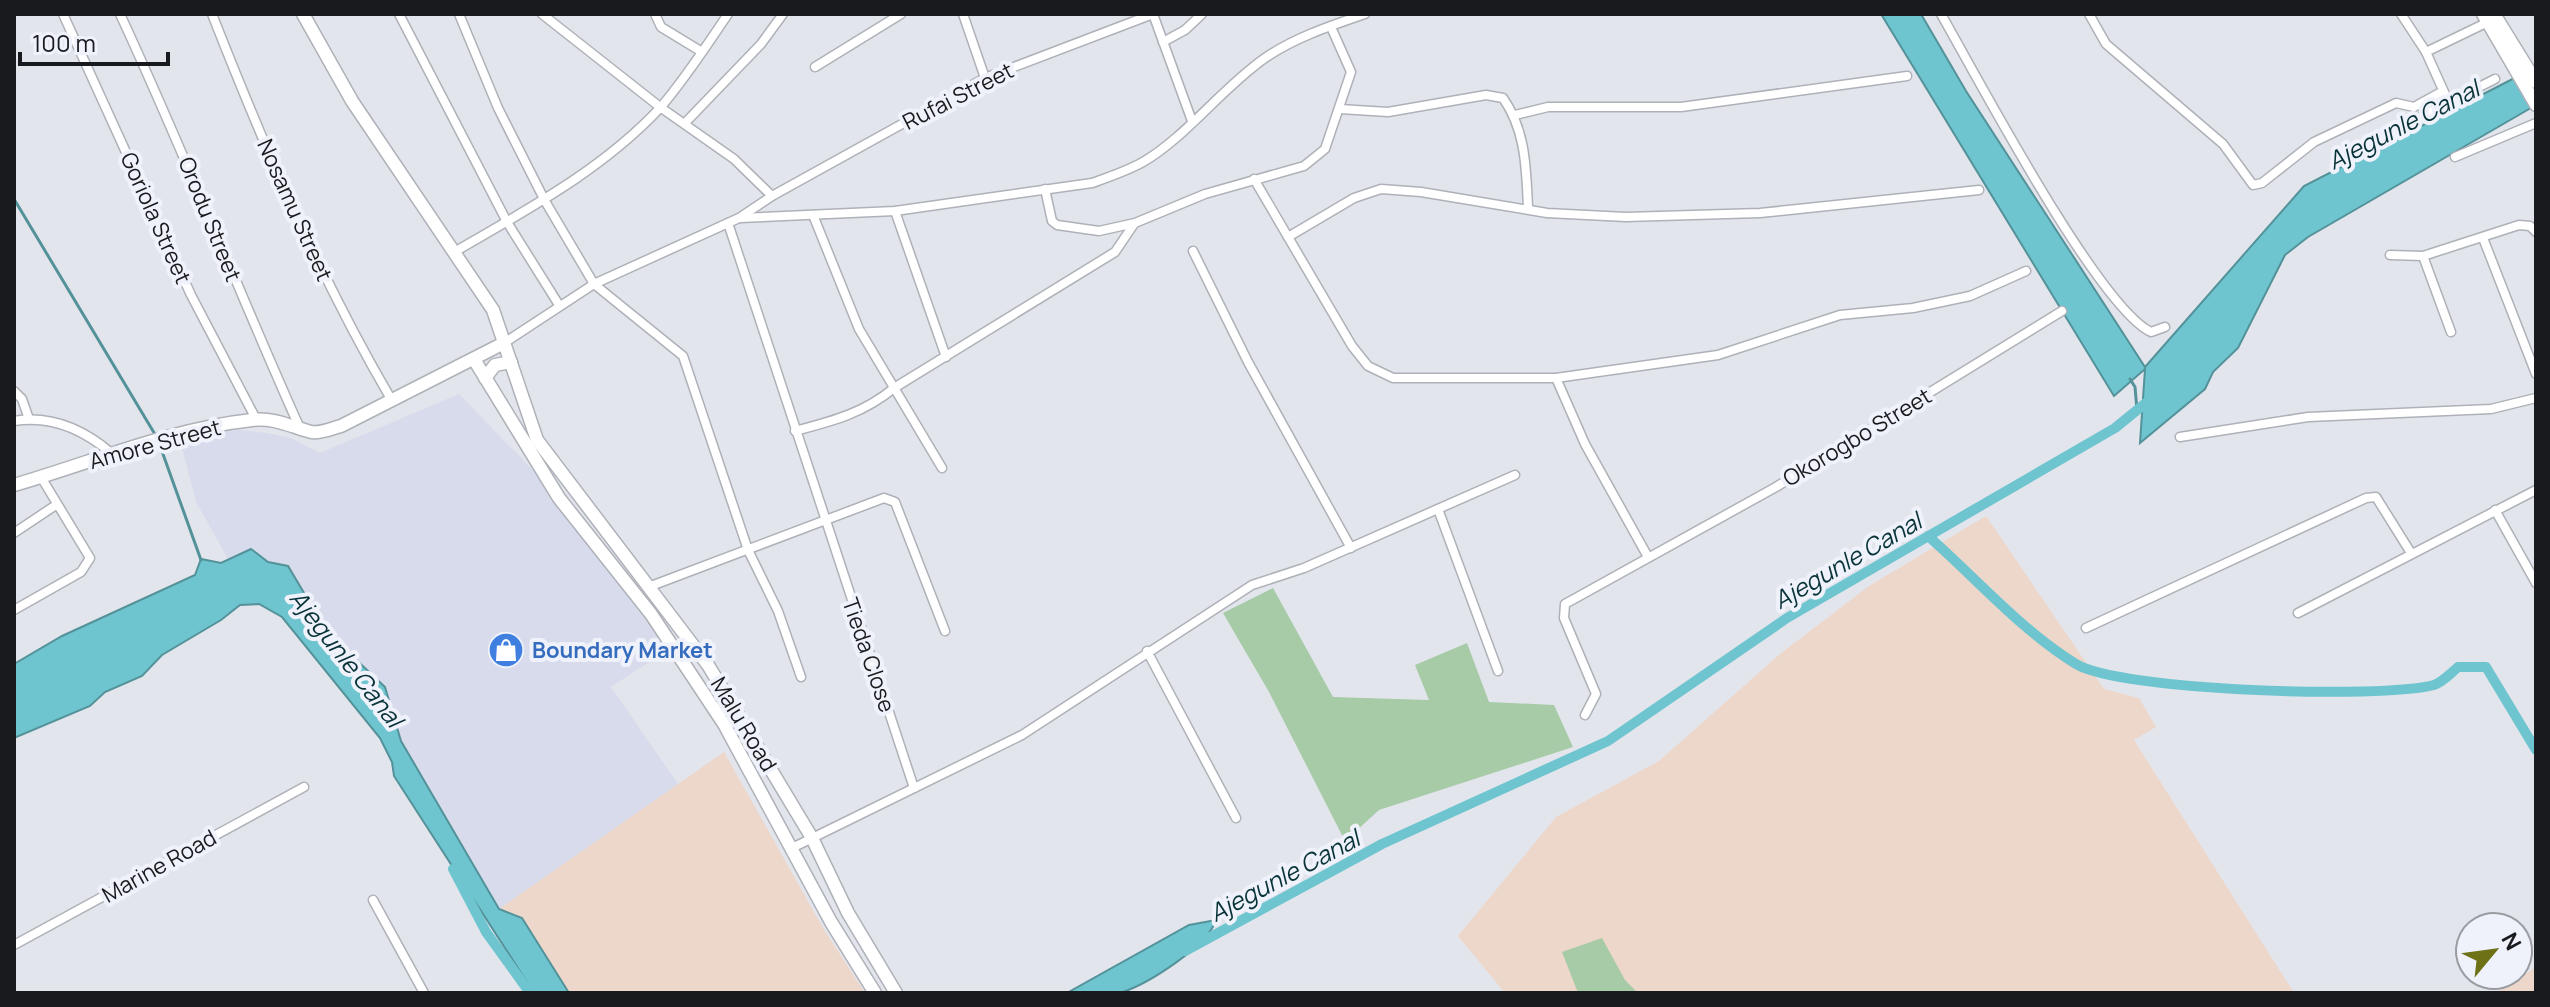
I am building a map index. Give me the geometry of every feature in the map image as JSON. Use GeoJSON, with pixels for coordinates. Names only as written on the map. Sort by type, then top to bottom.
{"type":"FeatureCollection","features":[{"type":"Feature","properties":{"kind":"main road","name":"Malu Road"},"geometry":{"type":"LineString","coordinates":[[303,14],[352,101],[493,310],[537,440],[666,606],[732,702],[812,838],[848,913],[896,993]]}},
{"type":"Feature","properties":{"kind":"main road"},"geometry":{"type":"LineString","coordinates":[[2488,17],[2536,82]]}},
{"type":"Feature","properties":{"kind":"main road"},"geometry":{"type":"LineString","coordinates":[[2510,50],[2536,105]]}},
{"type":"Feature","properties":{"kind":"main road","name":"Amore Street"},"geometry":{"type":"LineString","coordinates":[[14,485],[111,453],[256,419],[298,424],[312,432],[321,432],[341,426],[391,399],[475,361],[503,339]]}},
{"type":"Feature","properties":{"kind":"main road","name":"Malu Road"},"geometry":{"type":"LineString","coordinates":[[475,361],[559,498],[651,614],[724,724],[831,922],[875,993]]}},
{"type":"Feature","properties":{"kind":"main road"},"geometry":{"type":"LineString","coordinates":[[485,378],[495,365],[511,362]]}},
{"type":"Feature","properties":{"kind":"main road"},"geometry":{"type":"LineString","coordinates":[[651,614],[666,606]]}},
{"type":"Feature","properties":{"kind":"street","name":"Goriola Street"},"geometry":{"type":"LineString","coordinates":[[63,14],[191,295],[256,419]]}},
{"type":"Feature","properties":{"kind":"street","name":"Orodu Street"},"geometry":{"type":"LineString","coordinates":[[120,14],[174,129],[200,199],[298,424]]}},
{"type":"Feature","properties":{"kind":"street","name":"Nosamu Street"},"geometry":{"type":"LineString","coordinates":[[212,14],[294,213],[358,342],[391,399]]}},
{"type":"Feature","properties":{"kind":"street"},"geometry":{"type":"LineString","coordinates":[[399,14],[507,222],[559,305]]}},
{"type":"Feature","properties":{"kind":"street"},"geometry":{"type":"LineString","coordinates":[[459,14],[498,108],[545,201],[594,284],[683,356],[748,550],[778,611],[801,677]]}},
{"type":"Feature","properties":{"kind":"street"},"geometry":{"type":"LineString","coordinates":[[542,14],[660,107],[734,159],[772,196]]}},
{"type":"Feature","properties":{"kind":"street"},"geometry":{"type":"LineString","coordinates":[[655,14],[661,27],[702,52]]}},
{"type":"Feature","properties":{"kind":"street"},"geometry":{"type":"LineString","coordinates":[[456,251],[545,201],[622,144],[660,107],[728,14]]}},
{"type":"Feature","properties":{"kind":"street"},"geometry":{"type":"LineString","coordinates":[[685,123],[761,44],[783,14]]}},
{"type":"Feature","properties":{"kind":"street"},"geometry":{"type":"LineString","coordinates":[[815,67],[901,14]]}},
{"type":"Feature","properties":{"kind":"street"},"geometry":{"type":"LineString","coordinates":[[963,14],[985,78]]}},
{"type":"Feature","properties":{"kind":"street"},"geometry":{"type":"LineString","coordinates":[[1153,14],[1192,121]]}},
{"type":"Feature","properties":{"kind":"street","name":"Rufai Street"},"geometry":{"type":"LineString","coordinates":[[739,218],[772,196],[985,78],[1153,14]]}},
{"type":"Feature","properties":{"kind":"street"},"geometry":{"type":"LineString","coordinates":[[1163,42],[1185,30],[1202,14]]}},
{"type":"Feature","properties":{"kind":"street"},"geometry":{"type":"LineString","coordinates":[[503,339],[594,284],[739,218],[895,211],[1092,183],[1123,172],[1166,146],[1266,58],[1296,39],[1365,14]]}},
{"type":"Feature","properties":{"kind":"street"},"geometry":{"type":"LineString","coordinates":[[1941,14],[2098,277],[2136,325],[2151,332],[2165,327]]}},
{"type":"Feature","properties":{"kind":"street"},"geometry":{"type":"LineString","coordinates":[[2089,14],[2106,44],[2223,144],[2253,185],[2262,183],[2314,142],[2339,129],[2396,103],[2414,107],[2443,91]]}},
{"type":"Feature","properties":{"kind":"street"},"geometry":{"type":"LineString","coordinates":[[2401,14],[2426,52],[2448,101]]}},
{"type":"Feature","properties":{"kind":"street"},"geometry":{"type":"LineString","coordinates":[[2426,52],[2488,17]]}},
{"type":"Feature","properties":{"kind":"street"},"geometry":{"type":"LineString","coordinates":[[1045,189],[1052,221],[1062,228],[1099,231],[1135,223],[1205,194],[1304,166],[1325,149],[1351,72],[1331,27]]}},
{"type":"Feature","properties":{"kind":"street"},"geometry":{"type":"LineString","coordinates":[[1515,115],[1548,107],[1681,107],[1907,76]]}},
{"type":"Feature","properties":{"kind":"street"},"geometry":{"type":"LineString","coordinates":[[2378,138],[2495,79]]}},
{"type":"Feature","properties":{"kind":"street"},"geometry":{"type":"LineString","coordinates":[[1340,109],[1403,111],[1495,95],[1503,98],[1515,115],[1525,151],[1528,207]]}},
{"type":"Feature","properties":{"kind":"street"},"geometry":{"type":"LineString","coordinates":[[2455,157],[2536,123]]}},
{"type":"Feature","properties":{"kind":"street"},"geometry":{"type":"LineString","coordinates":[[1254,179],[1352,346],[1368,366],[1393,378],[1556,378],[1718,355],[1840,315],[1913,308],[1970,296],[2026,271]]}},
{"type":"Feature","properties":{"kind":"street"},"geometry":{"type":"LineString","coordinates":[[1288,237],[1354,198],[1381,189],[1528,207],[1547,213],[1626,217],[1760,213],[1979,190]]}},
{"type":"Feature","properties":{"kind":"street"},"geometry":{"type":"LineString","coordinates":[[895,211],[946,357]]}},
{"type":"Feature","properties":{"kind":"street"},"geometry":{"type":"LineString","coordinates":[[813,215],[859,329],[942,468]]}},
{"type":"Feature","properties":{"kind":"street","name":"Tieda Close"},"geometry":{"type":"LineString","coordinates":[[728,223],[824,523],[914,788]]}},
{"type":"Feature","properties":{"kind":"street"},"geometry":{"type":"LineString","coordinates":[[795,431],[858,413],[1115,252],[1135,223]]}},
{"type":"Feature","properties":{"kind":"street"},"geometry":{"type":"LineString","coordinates":[[2390,255],[2423,256],[2519,225],[2530,226],[2536,232]]}},
{"type":"Feature","properties":{"kind":"street"},"geometry":{"type":"LineString","coordinates":[[2483,238],[2536,374]]}},
{"type":"Feature","properties":{"kind":"street"},"geometry":{"type":"LineString","coordinates":[[1193,251],[1248,362],[1351,548]]}},
{"type":"Feature","properties":{"kind":"street"},"geometry":{"type":"LineString","coordinates":[[2423,256],[2451,332]]}},
{"type":"Feature","properties":{"kind":"street","name":"Okorogbo Street"},"geometry":{"type":"LineString","coordinates":[[1585,715],[1595,699],[1595,688],[1561,611],[1565,604],[1776,487],[2062,311]]}},
{"type":"Feature","properties":{"kind":"street"},"geometry":{"type":"LineString","coordinates":[[1556,378],[1585,444],[1648,557]]}},
{"type":"Feature","properties":{"kind":"street"},"geometry":{"type":"LineString","coordinates":[[14,391],[22,399],[29,419]]}},
{"type":"Feature","properties":{"kind":"street"},"geometry":{"type":"LineString","coordinates":[[2180,437],[2308,417],[2491,409],[2536,398]]}},
{"type":"Feature","properties":{"kind":"street"},"geometry":{"type":"LineString","coordinates":[[14,421],[29,419],[63,423],[94,438],[111,453]]}},
{"type":"Feature","properties":{"kind":"street"},"geometry":{"type":"LineString","coordinates":[[792,848],[1022,735],[1252,585],[1351,548],[1515,475]]}},
{"type":"Feature","properties":{"kind":"street"},"geometry":{"type":"LineString","coordinates":[[14,610],[88,565],[90,558],[41,477]]}},
{"type":"Feature","properties":{"kind":"street"},"geometry":{"type":"LineString","coordinates":[[2298,613],[2536,490]]}},
{"type":"Feature","properties":{"kind":"street"},"geometry":{"type":"LineString","coordinates":[[2086,628],[2366,498],[2376,497],[2387,509],[2411,553]]}},
{"type":"Feature","properties":{"kind":"street"},"geometry":{"type":"LineString","coordinates":[[651,586],[884,498],[895,502],[945,631]]}},
{"type":"Feature","properties":{"kind":"street"},"geometry":{"type":"LineString","coordinates":[[14,533],[56,505]]}},
{"type":"Feature","properties":{"kind":"street"},"geometry":{"type":"LineString","coordinates":[[1438,509],[1498,671]]}},
{"type":"Feature","properties":{"kind":"street"},"geometry":{"type":"LineString","coordinates":[[2495,510],[2536,583]]}},
{"type":"Feature","properties":{"kind":"street"},"geometry":{"type":"LineString","coordinates":[[1147,651],[1236,818]]}},
{"type":"Feature","properties":{"kind":"street","name":"Marine Road"},"geometry":{"type":"LineString","coordinates":[[14,945],[304,787]]}},
{"type":"Feature","properties":{"kind":"street"},"geometry":{"type":"LineString","coordinates":[[373,900],[424,993]]}},
{"type":"Feature","properties":{"kind":"shaded area","name":"Boundary Market"},"geometry":{"type":"Polygon","coordinates":[[[459,394],[551,489],[669,649],[611,687],[678,784],[499,909],[401,741],[396,714],[316,613],[288,566],[268,563],[251,549],[228,559],[196,502],[180,440],[238,430],[291,438],[320,453],[459,394]]]}},
{"type":"Feature","properties":{"kind":"shaded area"},"geometry":{"type":"Polygon","coordinates":[[[1986,516],[2104,689],[2139,698],[2156,727],[2134,740],[2294,993],[1505,993],[1458,936],[1556,817],[1659,761],[1780,654],[1869,586],[1986,516]]]}},
{"type":"Feature","properties":{"kind":"shaded area"},"geometry":{"type":"Polygon","coordinates":[[[724,752],[823,928],[865,993],[569,993],[522,919],[499,909],[724,752]]]}},
{"type":"Feature","properties":{"kind":"shaded area"},"geometry":{"type":"Polygon","coordinates":[[[2534,968],[2536,993],[2496,993],[2534,991],[2534,968]]]}},
{"type":"Feature","properties":{"kind":"green space"},"geometry":{"type":"Polygon","coordinates":[[[1273,588],[1333,697],[1429,700],[1415,665],[1467,643],[1489,702],[1554,705],[1573,747],[1379,810],[1345,841],[1269,692],[1223,613],[1273,588]]]}},
{"type":"Feature","properties":{"kind":"green space"},"geometry":{"type":"Polygon","coordinates":[[[1602,938],[1625,980],[1638,993],[1578,993],[1562,952],[1602,938]]]}},
{"type":"Feature","properties":{"kind":"water"},"geometry":{"type":"Polygon","coordinates":[[[1881,14],[1921,14],[1966,91],[2145,367],[2304,186],[2536,67],[2536,105],[2308,237],[2285,255],[2238,348],[2213,372],[2205,389],[2140,443],[2145,369],[2114,396],[1881,14]]]}},
{"type":"Feature","properties":{"kind":"water"},"geometry":{"type":"Polygon","coordinates":[[[251,549],[268,562],[288,566],[316,613],[348,652],[385,687],[401,741],[499,909],[522,918],[569,993],[534,993],[394,776],[392,762],[380,738],[282,617],[259,604],[240,605],[162,655],[142,676],[105,692],[90,706],[14,738],[14,664],[62,636],[195,575],[201,559],[221,563],[251,549]]]}},
{"type":"Feature","properties":{"kind":"water"},"geometry":{"type":"Polygon","coordinates":[[[1216,920],[1211,930],[1190,952],[1134,987],[1110,994],[1067,993],[1189,925],[1216,920]]]}},
{"type":"Feature","properties":{"kind":"waterway"},"geometry":{"type":"LineString","coordinates":[[14,199],[156,436]]}},
{"type":"Feature","properties":{"kind":"waterway"},"geometry":{"type":"LineString","coordinates":[[2130,379],[2135,387],[2137,410]]}},
{"type":"Feature","properties":{"kind":"waterway","name":"Ajegunle Canal"},"geometry":{"type":"LineString","coordinates":[[1185,951],[1382,844],[1608,741],[1787,618],[2115,428],[2152,398]]}},
{"type":"Feature","properties":{"kind":"waterway"},"geometry":{"type":"LineString","coordinates":[[159,443],[201,560]]}},
{"type":"Feature","properties":{"kind":"waterway"},"geometry":{"type":"LineString","coordinates":[[1928,536],[2037,636],[2076,664],[2143,681],[2309,692],[2434,685],[2458,667],[2486,667],[2536,750]]}},
{"type":"Feature","properties":{"kind":"waterway","name":"Ajegunle Canal"},"geometry":{"type":"LineString","coordinates":[[453,869],[486,932],[530,993]]}},
{"type":"Feature","properties":{"kind":"place","name":"Boundary Market"},"geometry":{"type":"Point","coordinates":[506,650]}}]}
